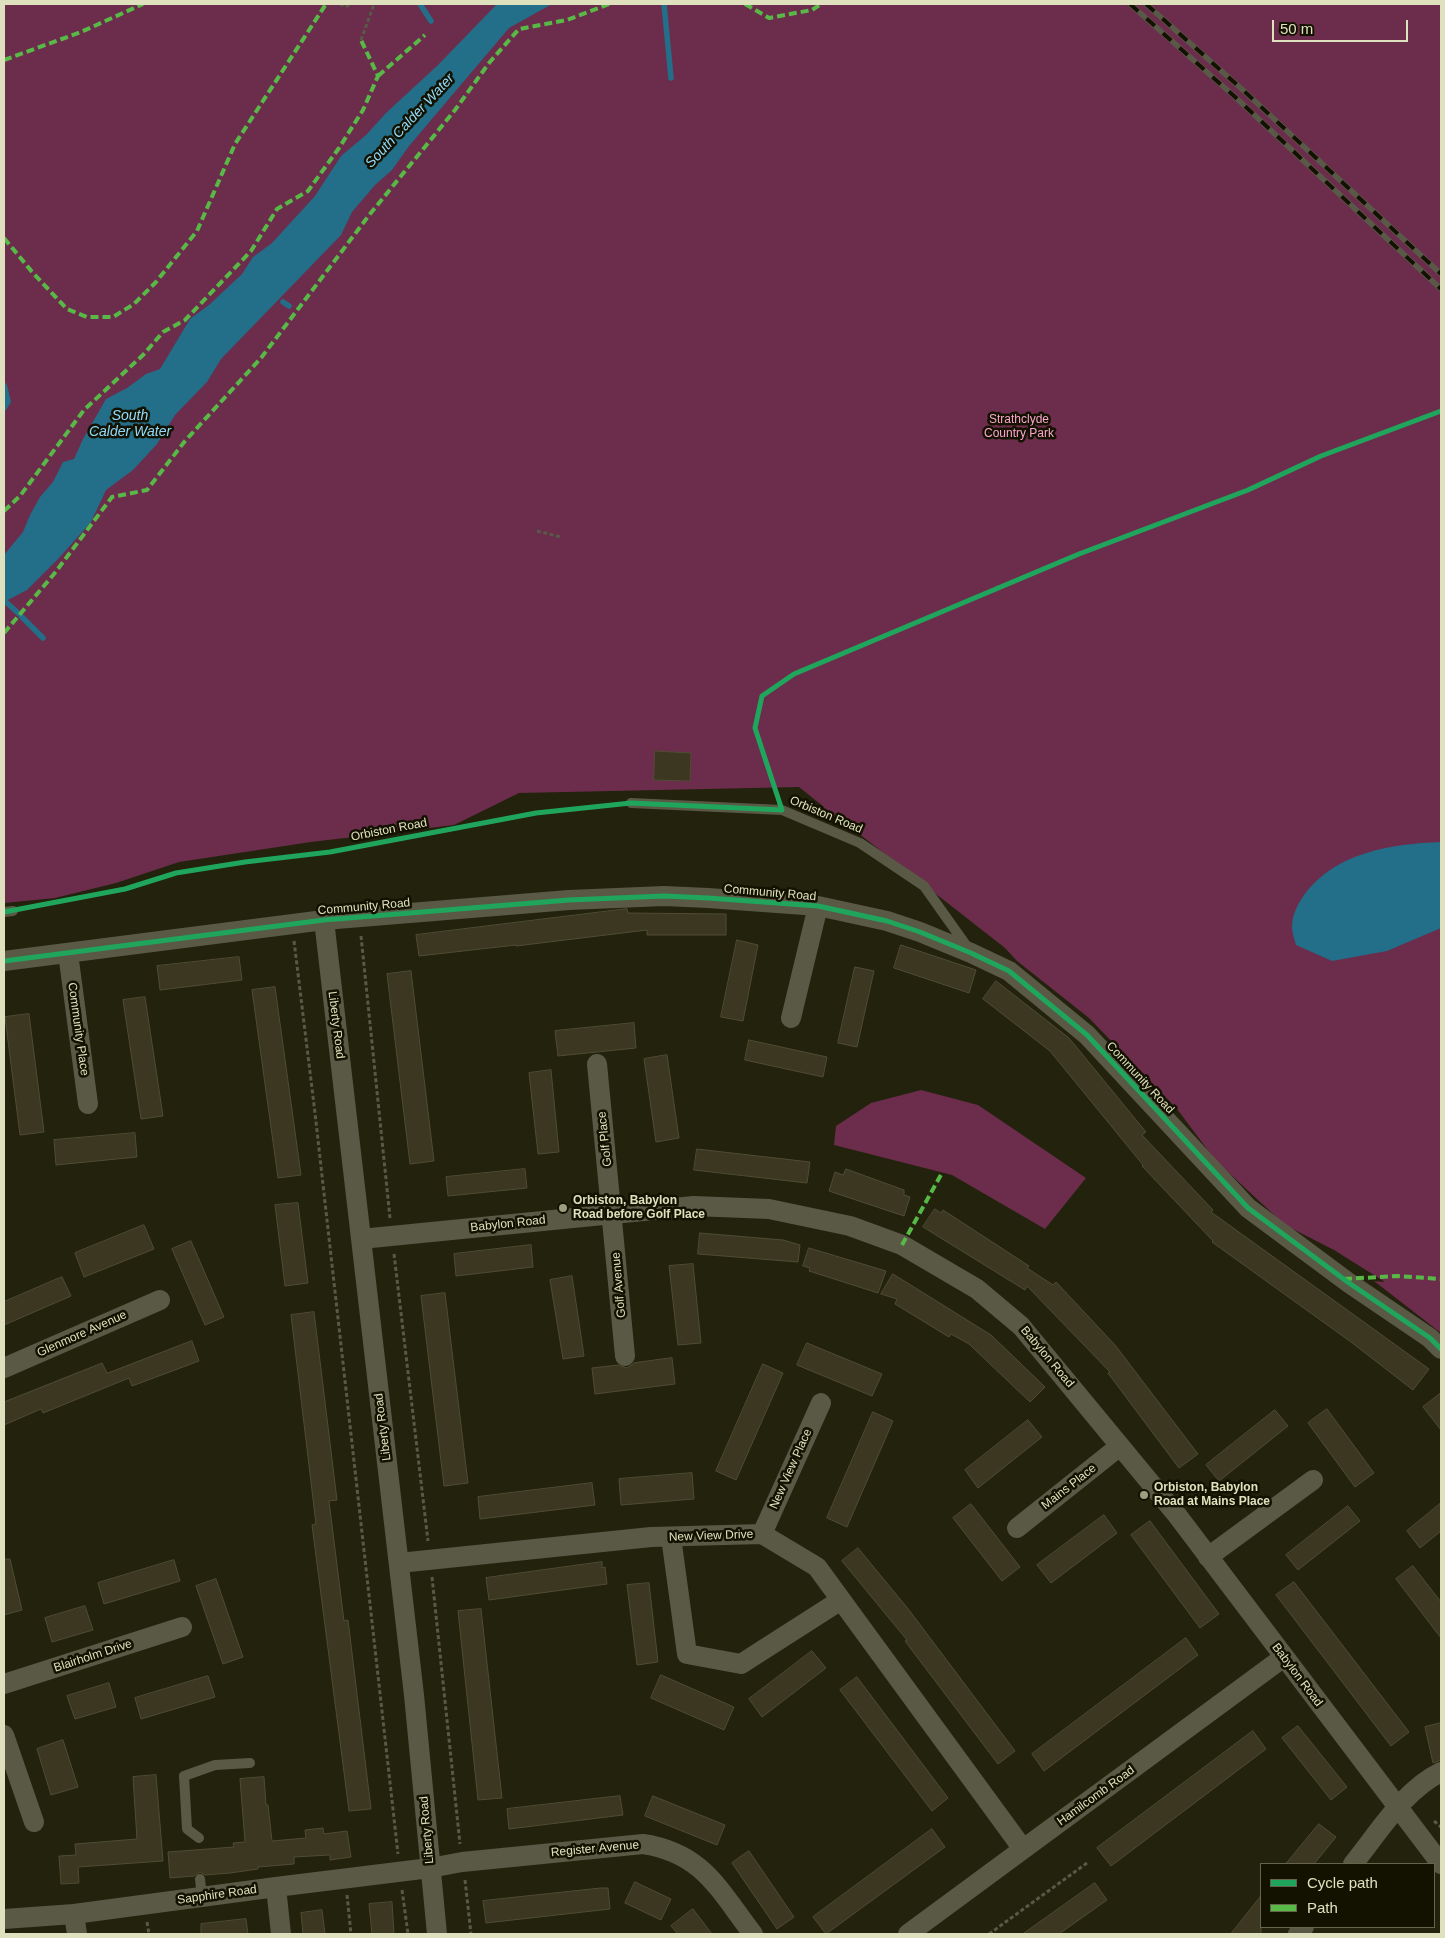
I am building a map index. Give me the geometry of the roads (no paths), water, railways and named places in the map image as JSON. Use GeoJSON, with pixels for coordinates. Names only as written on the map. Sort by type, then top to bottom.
{"type":"FeatureCollection","features":[{"type":"Feature","properties":{"kind":"street","name":"Community Road"},"geometry":{"type":"LineString","coordinates":[[4,961],[324,920],[569,900],[664,896],[716,898],[818,906],[887,921],[920,932],[1009,971],[1086,1035],[1248,1208],[1349,1283],[1435,1341],[1441,1350]]}},
{"type":"Feature","properties":{"kind":"street"},"geometry":{"type":"LineString","coordinates":[[791,1018],[818,906]]}},
{"type":"Feature","properties":{"kind":"street","name":"Liberty Road"},"geometry":{"type":"LineString","coordinates":[[324,920],[414,1695],[437,1934]]}},
{"type":"Feature","properties":{"kind":"street","name":"Community Place"},"geometry":{"type":"LineString","coordinates":[[68,953],[88,1104]]}},
{"type":"Feature","properties":{"kind":"street","name":"Golf Place"},"geometry":{"type":"LineString","coordinates":[[598,1064],[613,1214]]}},
{"type":"Feature","properties":{"kind":"street","name":"Babylon Road"},"geometry":{"type":"LineString","coordinates":[[361,1239],[694,1206],[769,1209],[850,1226],[902,1245],[977,1288],[1021,1326],[1120,1446],[1208,1557],[1441,1864]]}},
{"type":"Feature","properties":{"kind":"street","name":"Golf Avenue"},"geometry":{"type":"LineString","coordinates":[[613,1214],[625,1356]]}},
{"type":"Feature","properties":{"kind":"street","name":"Glenmore Avenue"},"geometry":{"type":"LineString","coordinates":[[4,1368],[160,1300]]}},
{"type":"Feature","properties":{"kind":"street","name":"New View Place"},"geometry":{"type":"LineString","coordinates":[[762,1534],[821,1403]]}},
{"type":"Feature","properties":{"kind":"street","name":"Mains Place"},"geometry":{"type":"LineString","coordinates":[[1017,1528],[1120,1446]]}},
{"type":"Feature","properties":{"kind":"street"},"geometry":{"type":"LineString","coordinates":[[1208,1557],[1313,1480]]}},
{"type":"Feature","properties":{"kind":"street","name":"New View Drive"},"geometry":{"type":"LineString","coordinates":[[398,1564],[651,1538],[762,1534],[817,1567],[1023,1849]]}},
{"type":"Feature","properties":{"kind":"street"},"geometry":{"type":"LineString","coordinates":[[671,1537],[688,1654],[741,1664],[840,1600]]}},
{"type":"Feature","properties":{"kind":"street","name":"Blairholm Drive"},"geometry":{"type":"LineString","coordinates":[[4,1684],[182,1628]]}},
{"type":"Feature","properties":{"kind":"street","name":"Hamilcomb Road"},"geometry":{"type":"LineString","coordinates":[[908,1934],[1284,1657]]}},
{"type":"Feature","properties":{"kind":"street"},"geometry":{"type":"LineString","coordinates":[[4,1735],[34,1822]]}},
{"type":"Feature","properties":{"kind":"street"},"geometry":{"type":"LineString","coordinates":[[1354,1863],[1398,1808],[1425,1780],[1441,1772]]}},
{"type":"Feature","properties":{"kind":"street","name":"Register Avenue"},"geometry":{"type":"LineString","coordinates":[[430,1868],[462,1862],[629,1844],[664,1847],[684,1856],[705,1870],[753,1934]]}},
{"type":"Feature","properties":{"kind":"street","name":"Sapphire Road"},"geometry":{"type":"LineString","coordinates":[[4,1919],[74,1914],[201,1888],[276,1886],[430,1868]]}},
{"type":"Feature","properties":{"kind":"street"},"geometry":{"type":"LineString","coordinates":[[276,1886],[281,1934]]}},
{"type":"Feature","properties":{"kind":"street"},"geometry":{"type":"LineString","coordinates":[[74,1914],[77,1934]]}},
{"type":"Feature","properties":{"kind":"lane","name":"Orbiston Road"},"geometry":{"type":"LineString","coordinates":[[630,803],[782,810],[860,843],[924,886],[971,953]]}},
{"type":"Feature","properties":{"kind":"lane"},"geometry":{"type":"LineString","coordinates":[[198,1838],[188,1829],[184,1776],[215,1765],[250,1763]]}},
{"type":"Feature","properties":{"kind":"water","name":"South Calder Water"},"geometry":{"type":"Polygon","coordinates":[[[497,4],[552,4],[509,28],[409,146],[392,170],[375,185],[352,212],[341,235],[221,359],[207,382],[175,415],[157,444],[133,470],[106,490],[91,522],[27,590],[4,602],[4,555],[23,532],[40,497],[53,482],[63,462],[74,459],[106,399],[127,388],[146,374],[160,369],[190,319],[209,305],[242,274],[253,257],[272,243],[315,196],[341,156],[366,135],[386,113],[438,65],[497,4]]]}},
{"type":"Feature","properties":{"kind":"water"},"geometry":{"type":"Polygon","coordinates":[[[4,381],[7,385],[11,402],[4,413],[4,381]]]}},
{"type":"Feature","properties":{"kind":"water"},"geometry":{"type":"Polygon","coordinates":[[[1441,842],[1441,928],[1387,951],[1332,961],[1296,945],[1292,926],[1298,906],[1304,895],[1317,880],[1332,869],[1348,860],[1384,848],[1441,842]]]}},
{"type":"Feature","properties":{"kind":"waterway"},"geometry":{"type":"LineString","coordinates":[[420,4],[431,21]]}},
{"type":"Feature","properties":{"kind":"waterway"},"geometry":{"type":"LineString","coordinates":[[664,4],[671,78]]}},
{"type":"Feature","properties":{"kind":"waterway"},"geometry":{"type":"LineString","coordinates":[[283,302],[289,306]]}},
{"type":"Feature","properties":{"kind":"waterway"},"geometry":{"type":"LineString","coordinates":[[6,602],[18,613]]}},
{"type":"Feature","properties":{"kind":"waterway"},"geometry":{"type":"LineString","coordinates":[[21,616],[43,638]]}},
{"type":"Feature","properties":{"kind":"railway"},"geometry":{"type":"LineString","coordinates":[[1130,4],[1234,96],[1441,289]]}},
{"type":"Feature","properties":{"kind":"railway"},"geometry":{"type":"LineString","coordinates":[[1146,4],[1244,91],[1441,274]]}},
{"type":"Feature","properties":{"kind":"place","name":"Orbiston, Babylon Road before Golf Place"},"geometry":{"type":"Point","coordinates":[563,1208]}},
{"type":"Feature","properties":{"kind":"place","name":"Orbiston, Babylon Road at Mains Place"},"geometry":{"type":"Point","coordinates":[1144,1495]}},
{"type":"Feature","properties":{"kind":"park label","name":"Strathclyde Country Park"},"geometry":{"type":"Point","coordinates":[1019,427]}}]}
